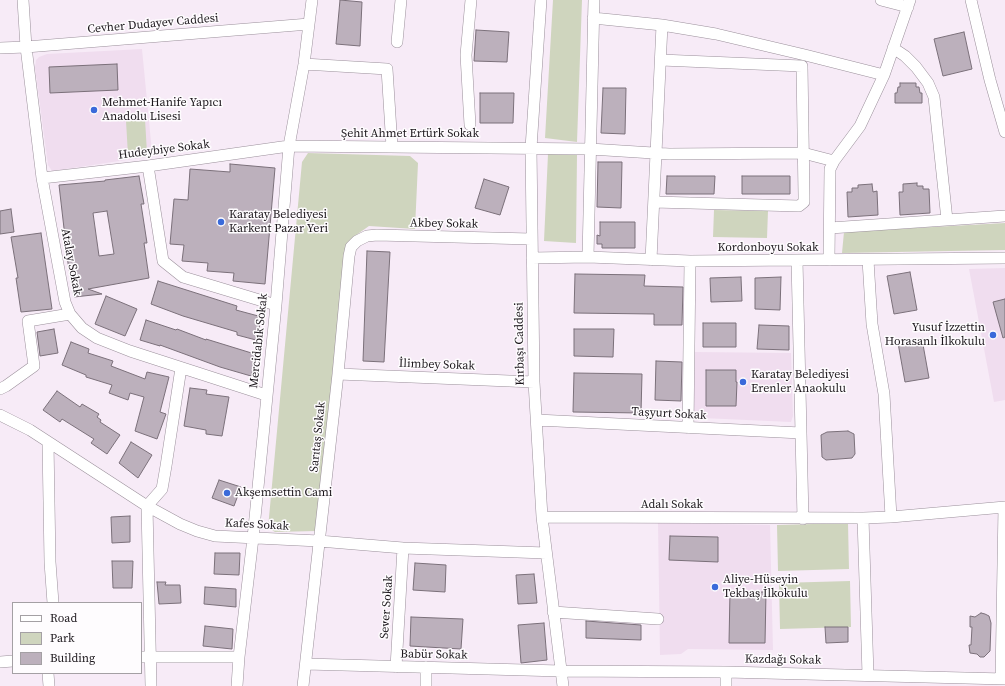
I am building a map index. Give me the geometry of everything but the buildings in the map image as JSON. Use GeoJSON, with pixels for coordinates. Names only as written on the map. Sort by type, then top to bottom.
{"type":"FeatureCollection","features":[{"type":"Feature","properties":{"kind":"street","name":"Atalay Sokak"},"geometry":{"type":"LineString","coordinates":[[23,0],[26,47],[42,178],[65,302],[70,314],[82,328],[97,338],[130,351],[266,395]]}},
{"type":"Feature","properties":{"kind":"street","name":"Mercidabık Sokak"},"geometry":{"type":"LineString","coordinates":[[237,686],[238,657],[253,538],[276,305],[288,146],[304,64],[312,0]]}},
{"type":"Feature","properties":{"kind":"street"},"geometry":{"type":"LineString","coordinates":[[397,42],[401,0]]}},
{"type":"Feature","properties":{"kind":"street"},"geometry":{"type":"LineString","coordinates":[[470,125],[466,55],[471,0]]}},
{"type":"Feature","properties":{"kind":"street","name":"Kırbaşı Caddesi"},"geometry":{"type":"LineString","coordinates":[[541,0],[531,148],[534,382],[542,517],[563,686]]}},
{"type":"Feature","properties":{"kind":"street"},"geometry":{"type":"LineString","coordinates":[[588,257],[594,0]]}},
{"type":"Feature","properties":{"kind":"street"},"geometry":{"type":"LineString","coordinates":[[829,260],[830,169],[834,161],[860,126],[884,75],[909,3],[881,0]]}},
{"type":"Feature","properties":{"kind":"street"},"geometry":{"type":"LineString","coordinates":[[971,0],[990,80],[1005,132]]}},
{"type":"Feature","properties":{"kind":"street"},"geometry":{"type":"LineString","coordinates":[[593,18],[662,25],[716,34],[884,75]]}},
{"type":"Feature","properties":{"kind":"street","name":"Cevher Dudayev Caddesi"},"geometry":{"type":"LineString","coordinates":[[0,48],[309,24]]}},
{"type":"Feature","properties":{"kind":"street"},"geometry":{"type":"LineString","coordinates":[[651,260],[662,25]]}},
{"type":"Feature","properties":{"kind":"street"},"geometry":{"type":"LineString","coordinates":[[893,48],[905,56],[916,67],[928,82],[934,97],[947,220]]}},
{"type":"Feature","properties":{"kind":"street"},"geometry":{"type":"LineString","coordinates":[[654,202],[799,206],[804,202],[802,66],[805,55]]}},
{"type":"Feature","properties":{"kind":"street"},"geometry":{"type":"LineString","coordinates":[[661,60],[802,66]]}},
{"type":"Feature","properties":{"kind":"street"},"geometry":{"type":"LineString","coordinates":[[304,64],[387,70],[392,147]]}},
{"type":"Feature","properties":{"kind":"street","name":"Şehit Ahmet Ertürk Sokak"},"geometry":{"type":"LineString","coordinates":[[288,146],[590,149],[657,152],[669,154],[803,153],[834,161]]}},
{"type":"Feature","properties":{"kind":"street","name":"Hudeybiye Sokak"},"geometry":{"type":"LineString","coordinates":[[42,178],[148,166],[288,146]]}},
{"type":"Feature","properties":{"kind":"street"},"geometry":{"type":"LineString","coordinates":[[148,166],[163,261],[183,278],[276,305]]}},
{"type":"Feature","properties":{"kind":"street"},"geometry":{"type":"LineString","coordinates":[[830,228],[1005,216]]}},
{"type":"Feature","properties":{"kind":"street","name":"Akbey Sokak"},"geometry":{"type":"LineString","coordinates":[[357,241],[367,236],[531,239]]}},
{"type":"Feature","properties":{"kind":"street","name":"Sarıtaş Sokak"},"geometry":{"type":"LineString","coordinates":[[303,686],[338,374],[349,256],[351,247],[357,241]]}},
{"type":"Feature","properties":{"kind":"street","name":"Kordonboyu Sokak"},"geometry":{"type":"LineString","coordinates":[[532,258],[588,257],[690,261],[1005,258]]}},
{"type":"Feature","properties":{"kind":"street"},"geometry":{"type":"LineString","coordinates":[[797,260],[803,519]]}},
{"type":"Feature","properties":{"kind":"street"},"geometry":{"type":"LineString","coordinates":[[868,260],[872,324],[884,394],[891,517]]}},
{"type":"Feature","properties":{"kind":"street"},"geometry":{"type":"LineString","coordinates":[[688,428],[690,261]]}},
{"type":"Feature","properties":{"kind":"street"},"geometry":{"type":"LineString","coordinates":[[0,389],[34,366],[28,321],[70,314]]}},
{"type":"Feature","properties":{"kind":"street"},"geometry":{"type":"LineString","coordinates":[[151,686],[146,656],[147,506],[162,488],[181,368]]}},
{"type":"Feature","properties":{"kind":"street","name":"İlimbey Sokak"},"geometry":{"type":"LineString","coordinates":[[338,374],[534,382]]}},
{"type":"Feature","properties":{"kind":"street","name":"Kafes Sokak"},"geometry":{"type":"LineString","coordinates":[[0,415],[30,430],[147,506],[180,524],[215,536],[319,541],[403,548],[546,553]]}},
{"type":"Feature","properties":{"kind":"street","name":"Taşyurt Sokak"},"geometry":{"type":"LineString","coordinates":[[537,420],[801,434]]}},
{"type":"Feature","properties":{"kind":"street"},"geometry":{"type":"LineString","coordinates":[[48,442],[50,562],[53,602]]}},
{"type":"Feature","properties":{"kind":"street"},"geometry":{"type":"LineString","coordinates":[[1003,679],[1005,507]]}},
{"type":"Feature","properties":{"kind":"street","name":"Adalı Sokak"},"geometry":{"type":"LineString","coordinates":[[542,517],[863,518],[1005,507]]}},
{"type":"Feature","properties":{"kind":"street"},"geometry":{"type":"LineString","coordinates":[[863,518],[868,675]]}},
{"type":"Feature","properties":{"kind":"street","name":"Sever Sokak"},"geometry":{"type":"LineString","coordinates":[[396,667],[403,548]]}},
{"type":"Feature","properties":{"kind":"street"},"geometry":{"type":"LineString","coordinates":[[553,612],[658,619]]}},
{"type":"Feature","properties":{"kind":"street"},"geometry":{"type":"LineString","coordinates":[[146,656],[238,657]]}},
{"type":"Feature","properties":{"kind":"street"},"geometry":{"type":"LineString","coordinates":[[0,662],[12,661]]}},
{"type":"Feature","properties":{"kind":"street","name":"Babür Sokak"},"geometry":{"type":"LineString","coordinates":[[306,664],[561,672]]}},
{"type":"Feature","properties":{"kind":"street"},"geometry":{"type":"LineString","coordinates":[[426,667],[426,686]]}},
{"type":"Feature","properties":{"kind":"street","name":"Kazdağı Sokak"},"geometry":{"type":"LineString","coordinates":[[561,672],[726,672],[1003,679]]}},
{"type":"Feature","properties":{"kind":"street"},"geometry":{"type":"LineString","coordinates":[[726,672],[726,686]]}},
{"type":"Feature","properties":{"kind":"street"},"geometry":{"type":"LineString","coordinates":[[48,674],[48,686]]}},
{"type":"Feature","properties":{"kind":"shaded area","name":"Mehmet-Hanife Yapıcı Anadolu Lisesi"},"geometry":{"type":"Polygon","coordinates":[[[142,49],[152,152],[147,157],[52,171],[48,165],[35,68],[36,60],[47,54],[142,49]]]}},
{"type":"Feature","properties":{"kind":"shaded area","name":"Yusuf İzzettin Horasanlı İlkokulu"},"geometry":{"type":"Polygon","coordinates":[[[1005,268],[1005,400],[994,402],[969,269],[1005,268]]]}},
{"type":"Feature","properties":{"kind":"shaded area","name":"Karatay Belediyesi Erenler Anaokulu"},"geometry":{"type":"Polygon","coordinates":[[[695,352],[791,353],[793,416],[791,422],[702,418],[696,416],[694,411],[695,352]]]}},
{"type":"Feature","properties":{"kind":"shaded area","name":"Aliye-Hüseyin Tekbaş İlkokulu"},"geometry":{"type":"Polygon","coordinates":[[[658,523],[770,525],[773,650],[688,649],[681,654],[660,655],[658,523]]]}},
{"type":"Feature","properties":{"kind":"green space"},"geometry":{"type":"Polygon","coordinates":[[[553,0],[582,0],[577,142],[545,138],[553,0]]]}},
{"type":"Feature","properties":{"kind":"green space"},"geometry":{"type":"Polygon","coordinates":[[[145,119],[147,153],[128,155],[126,121],[145,119]]]}},
{"type":"Feature","properties":{"kind":"green space"},"geometry":{"type":"Polygon","coordinates":[[[308,153],[410,156],[418,163],[415,229],[369,226],[352,238],[346,245],[316,531],[275,532],[268,528],[302,162],[308,153]]]}},
{"type":"Feature","properties":{"kind":"green space"},"geometry":{"type":"Polygon","coordinates":[[[548,154],[577,155],[576,243],[544,241],[548,154]]]}},
{"type":"Feature","properties":{"kind":"green space"},"geometry":{"type":"Polygon","coordinates":[[[714,210],[768,211],[767,238],[713,237],[714,210]]]}},
{"type":"Feature","properties":{"kind":"green space"},"geometry":{"type":"Polygon","coordinates":[[[1005,223],[1005,250],[842,253],[844,232],[1005,223]]]}},
{"type":"Feature","properties":{"kind":"green space"},"geometry":{"type":"Polygon","coordinates":[[[848,523],[849,569],[778,571],[777,525],[848,523]]]}},
{"type":"Feature","properties":{"kind":"green space"},"geometry":{"type":"Polygon","coordinates":[[[850,581],[851,627],[780,629],[779,583],[850,581]]]}},
{"type":"Feature","properties":{"kind":"place","name":"Mehmet-Hanife Yapıcı Anadolu Lisesi"},"geometry":{"type":"Point","coordinates":[94,110]}},
{"type":"Feature","properties":{"kind":"place","name":"Karatay Belediyesi Karkent Pazar Yeri"},"geometry":{"type":"Point","coordinates":[221,222]}},
{"type":"Feature","properties":{"kind":"place","name":"Yusuf İzzettin Horasanlı İlkokulu"},"geometry":{"type":"Point","coordinates":[993,335]}},
{"type":"Feature","properties":{"kind":"place","name":"Karatay Belediyesi Erenler Anaokulu"},"geometry":{"type":"Point","coordinates":[743,382]}},
{"type":"Feature","properties":{"kind":"place","name":"Akşemsettin Cami"},"geometry":{"type":"Point","coordinates":[227,493]}},
{"type":"Feature","properties":{"kind":"place","name":"Aliye-Hüseyin Tekbaş İlkokulu"},"geometry":{"type":"Point","coordinates":[715,587]}}]}
